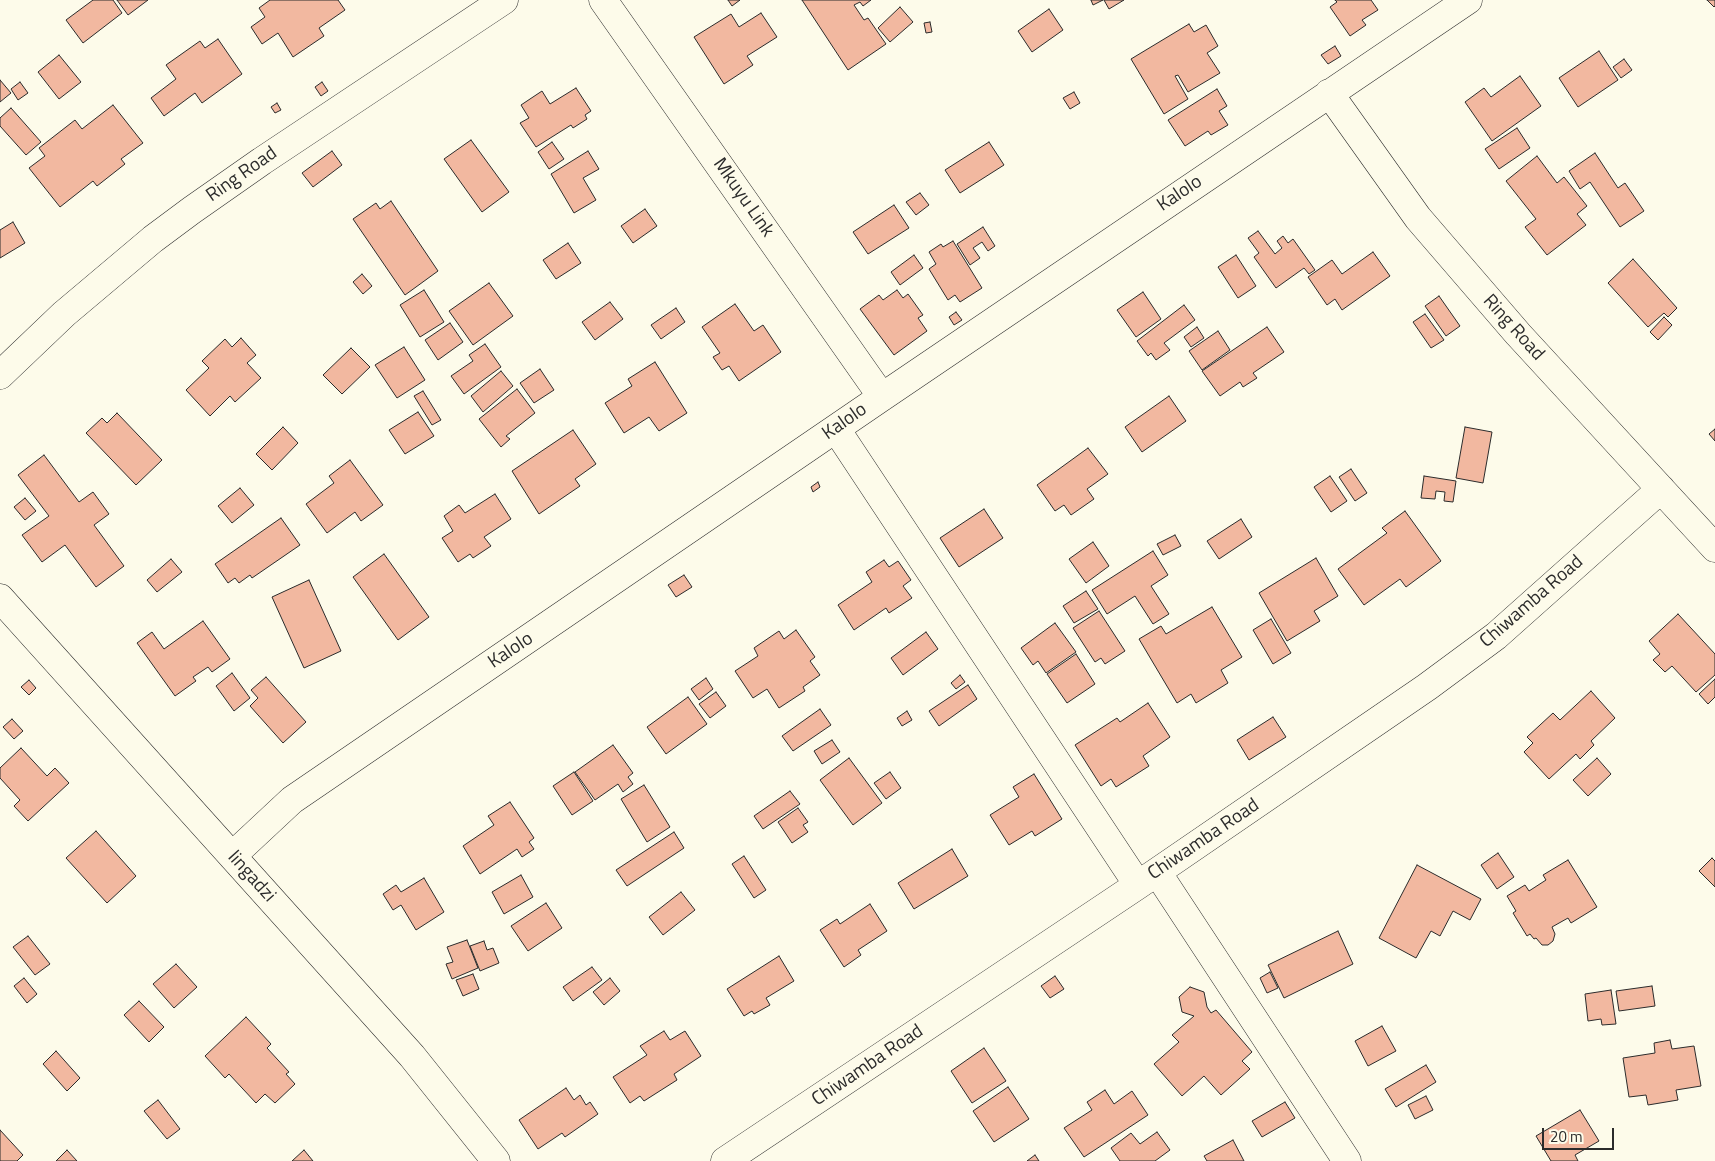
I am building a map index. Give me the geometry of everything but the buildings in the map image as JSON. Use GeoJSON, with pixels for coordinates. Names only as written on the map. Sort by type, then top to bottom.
{"type":"FeatureCollection","features":[{"type":"Feature","properties":{"kind":"street","name":"Ring Road"},"geometry":{"type":"LineString","coordinates":[[0,375],[64,314],[192,210],[262,161],[504,0]]}},
{"type":"Feature","properties":{"kind":"street","name":"Mkuyu Link"},"geometry":{"type":"LineString","coordinates":[[603,0],[882,397]]}},
{"type":"Feature","properties":{"kind":"street","name":"Kalolo"},"geometry":{"type":"LineString","coordinates":[[232,856],[292,800],[1468,0]]}},
{"type":"Feature","properties":{"kind":"street","name":"Ring Road"},"geometry":{"type":"LineString","coordinates":[[1329,93],[1418,218],[1518,334],[1715,548]]}},
{"type":"Feature","properties":{"kind":"street"},"geometry":{"type":"LineString","coordinates":[[836,429],[1147,879],[1347,1161]]}},
{"type":"Feature","properties":{"kind":"street","name":"Chiwamba Road"},"geometry":{"type":"LineString","coordinates":[[725,1161],[1147,879],[1427,687],[1496,636],[1661,489]]}},
{"type":"Feature","properties":{"kind":"street","name":"lingadzi"},"geometry":{"type":"LineString","coordinates":[[0,598],[412,1056],[496,1161]]}}]}
